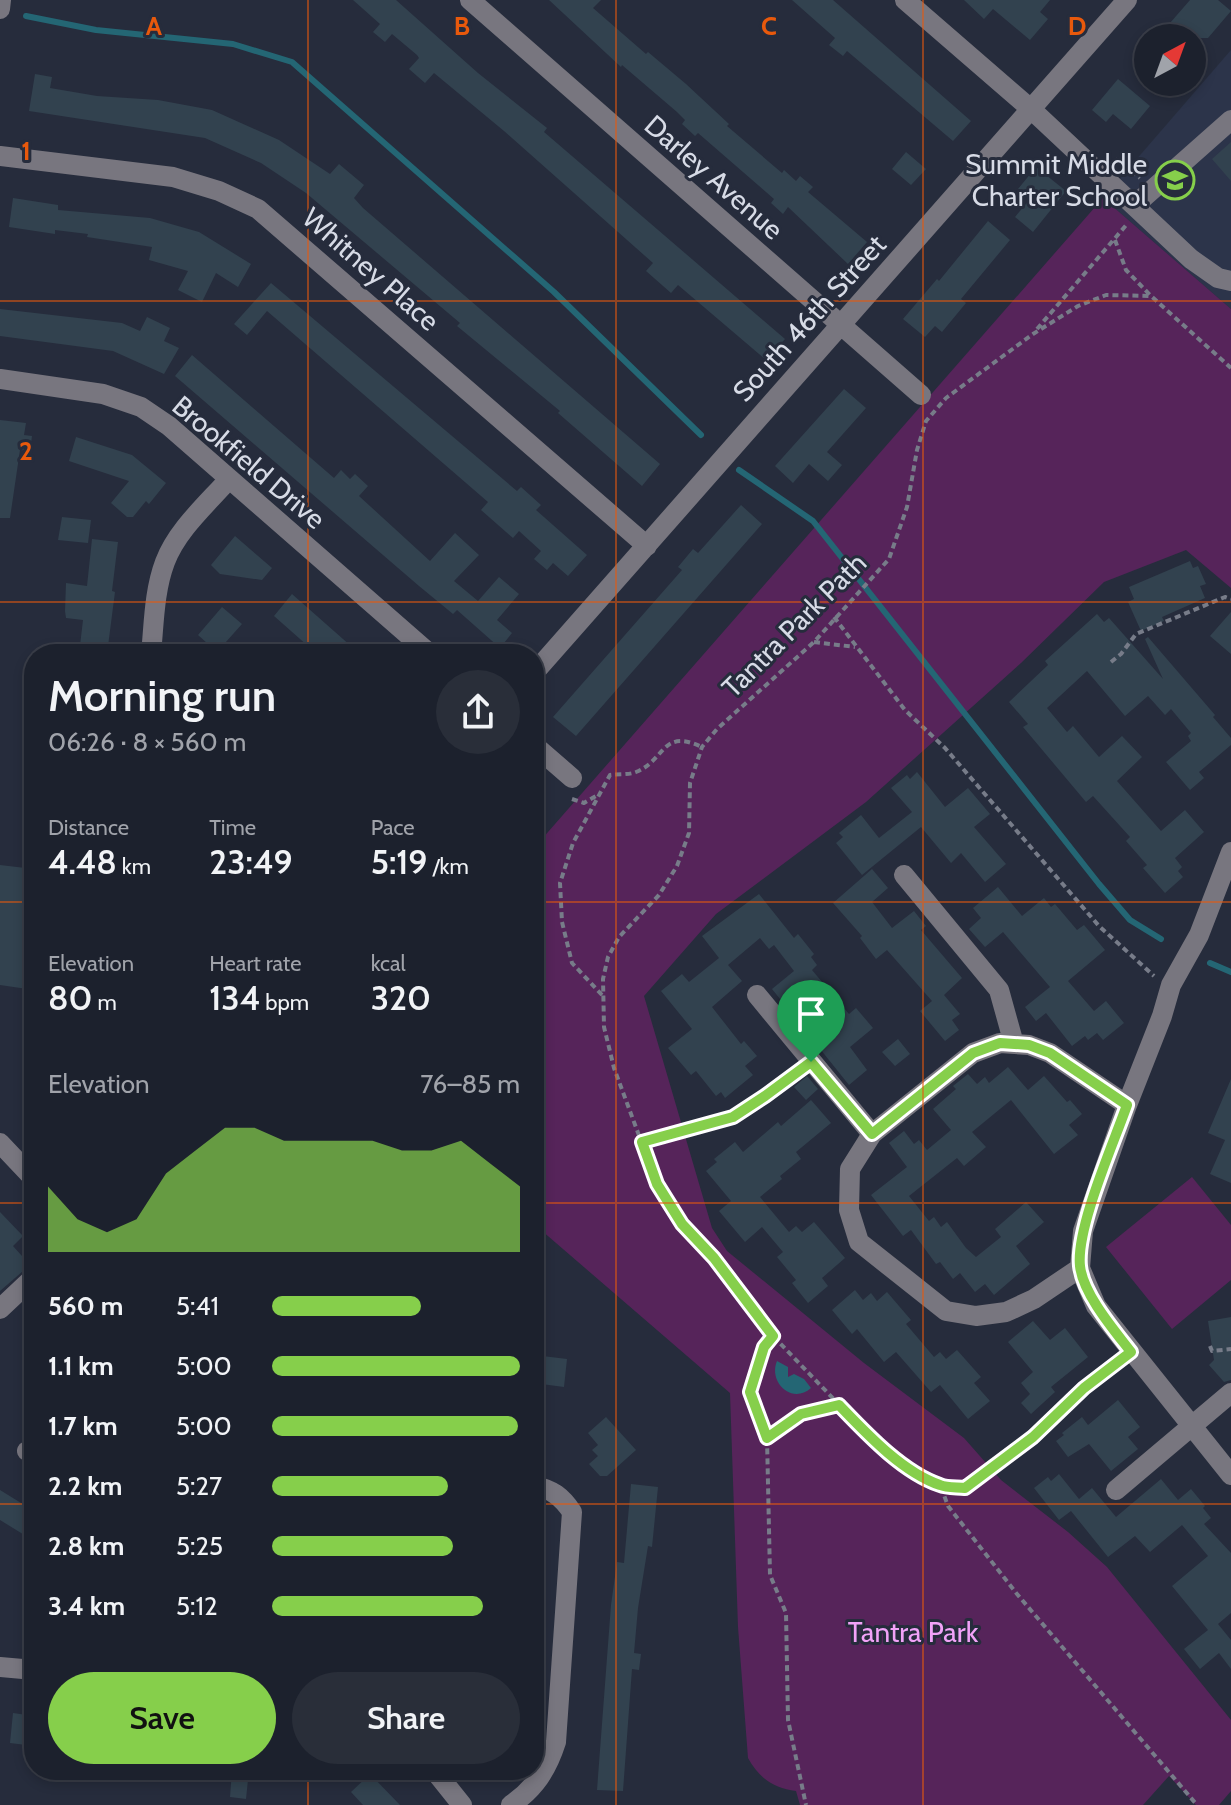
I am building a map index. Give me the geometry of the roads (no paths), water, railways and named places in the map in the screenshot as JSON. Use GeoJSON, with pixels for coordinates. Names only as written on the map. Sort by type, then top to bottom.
{"type":"FeatureCollection","features":[{"type":"Feature","properties":{"kind":"street"},"geometry":{"type":"LineString","coordinates":[[0,9],[1,0]]}},
{"type":"Feature","properties":{"kind":"street","name":"Darley Avenue"},"geometry":{"type":"LineString","coordinates":[[470,0],[921,395]]}},
{"type":"Feature","properties":{"kind":"street"},"geometry":{"type":"LineString","coordinates":[[905,0],[1032,110],[1132,213],[1218,278],[1231,281]]}},
{"type":"Feature","properties":{"kind":"street","name":"South 46th Street"},"geometry":{"type":"LineString","coordinates":[[544,662],[1127,0]]}},
{"type":"Feature","properties":{"kind":"street"},"geometry":{"type":"LineString","coordinates":[[1132,213],[1231,120]]}},
{"type":"Feature","properties":{"kind":"street","name":"Whitney Place"},"geometry":{"type":"LineString","coordinates":[[0,156],[173,177],[219,191],[258,209],[647,546]]}},
{"type":"Feature","properties":{"kind":"street","name":"Brookfield Drive"},"geometry":{"type":"LineString","coordinates":[[0,379],[103,394],[141,407],[169,426],[419,644]]}},
{"type":"Feature","properties":{"kind":"street"},"geometry":{"type":"LineString","coordinates":[[152,644],[157,592],[165,561],[179,536],[229,479]]}},
{"type":"Feature","properties":{"kind":"street"},"geometry":{"type":"LineString","coordinates":[[544,757],[572,789]]}},
{"type":"Feature","properties":{"kind":"street"},"geometry":{"type":"LineString","coordinates":[[1231,852],[1199,935],[1171,985],[1127,1105],[1083,1231],[1080,1268],[1096,1306],[1231,1475]]}},
{"type":"Feature","properties":{"kind":"street"},"geometry":{"type":"LineString","coordinates":[[904,875],[999,990],[1014,1044]]}},
{"type":"Feature","properties":{"kind":"street"},"geometry":{"type":"LineString","coordinates":[[757,995],[872,1134]]}},
{"type":"Feature","properties":{"kind":"street"},"geometry":{"type":"LineString","coordinates":[[1080,1268],[1034,1299],[1006,1312],[976,1316],[946,1311],[859,1242],[849,1210],[850,1169],[872,1134],[973,1053],[1000,1043],[1029,1045],[1050,1053],[1127,1105]]}},
{"type":"Feature","properties":{"kind":"street"},"geometry":{"type":"LineString","coordinates":[[0,1143],[24,1168]]}},
{"type":"Feature","properties":{"kind":"street"},"geometry":{"type":"LineString","coordinates":[[0,1309],[24,1286]]}},
{"type":"Feature","properties":{"kind":"street"},"geometry":{"type":"LineString","coordinates":[[1116,1490],[1231,1393]]}},
{"type":"Feature","properties":{"kind":"street"},"geometry":{"type":"LineString","coordinates":[[544,1488],[563,1499],[572,1512],[556,1742],[544,1773]]}},
{"type":"Feature","properties":{"kind":"street"},"geometry":{"type":"LineString","coordinates":[[0,1667],[24,1669]]}},
{"type":"Feature","properties":{"kind":"street"},"geometry":{"type":"LineString","coordinates":[[442,1780],[462,1805]]}},
{"type":"Feature","properties":{"kind":"street"},"geometry":{"type":"LineString","coordinates":[[511,1805],[530,1792],[539,1780]]}},
{"type":"Feature","properties":{"kind":"waterway"},"geometry":{"type":"LineString","coordinates":[[26,16],[96,30],[233,44],[292,62],[554,292],[701,435]]}},
{"type":"Feature","properties":{"kind":"waterway"},"geometry":{"type":"LineString","coordinates":[[739,470],[813,521],[1099,884],[1130,920],[1161,939]]}},
{"type":"Feature","properties":{"kind":"waterway"},"geometry":{"type":"LineString","coordinates":[[1210,963],[1231,972]]}},
{"type":"Feature","properties":{"kind":"place","name":"Summit Middle Charter School"},"geometry":{"type":"Point","coordinates":[1175,180]}},
{"type":"Feature","properties":{"kind":"park label","name":"Tantra Park"},"geometry":{"type":"Point","coordinates":[913,1632]}}]}
